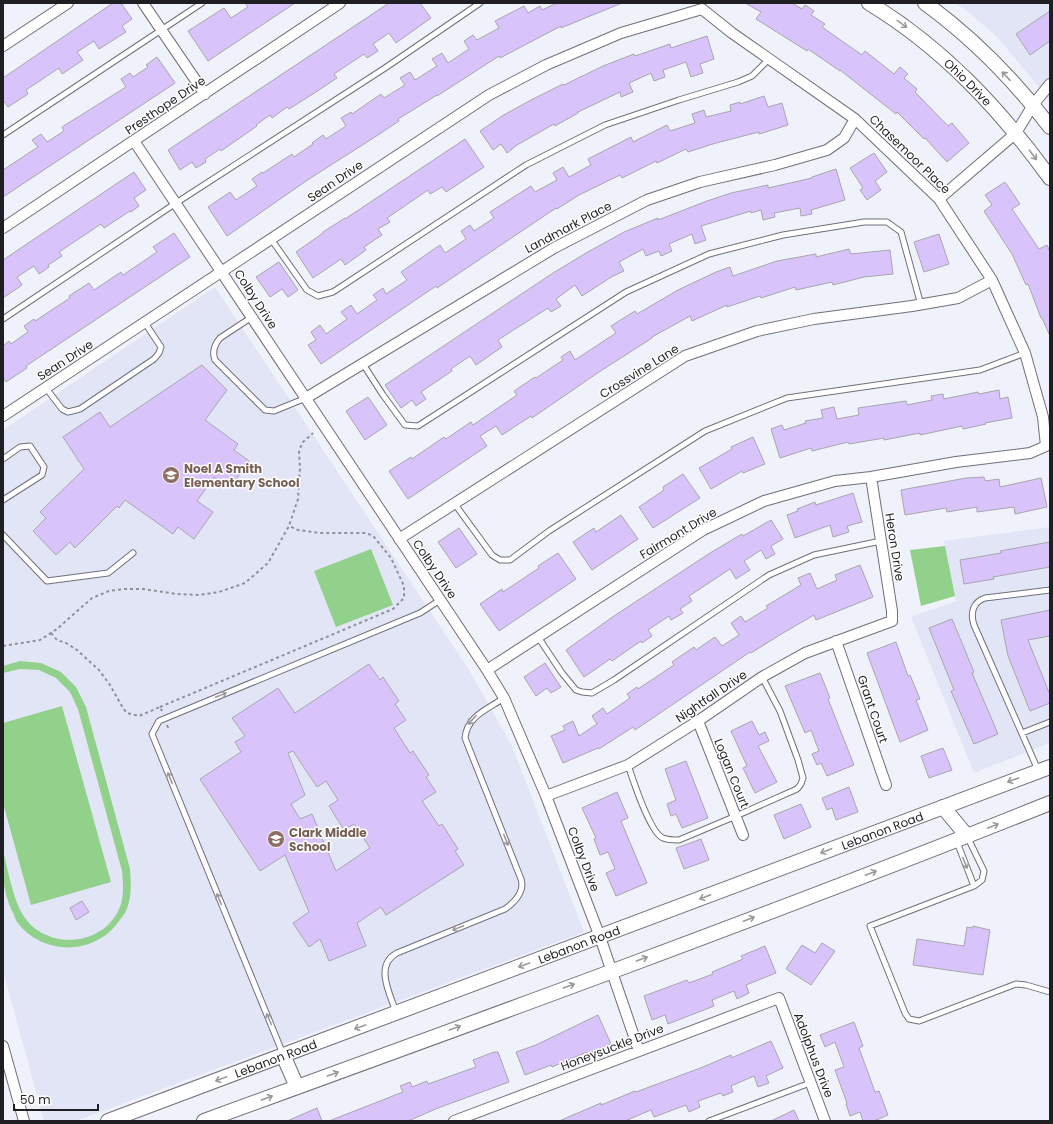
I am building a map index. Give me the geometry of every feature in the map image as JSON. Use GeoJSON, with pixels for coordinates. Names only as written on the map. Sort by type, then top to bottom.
{"type":"FeatureCollection","features":[{"type":"Feature","properties":{"kind":"main road","name":"Ohio Drive"},"geometry":{"type":"LineString","coordinates":[[869,3],[908,29],[945,59],[987,99],[1016,132],[1050,178]]}},
{"type":"Feature","properties":{"kind":"main road"},"geometry":{"type":"LineString","coordinates":[[926,3],[969,38],[1033,104],[1050,127]]}},
{"type":"Feature","properties":{"kind":"main road","name":"Lebanon Road"},"geometry":{"type":"LineString","coordinates":[[108,1121],[1044,769]]}},
{"type":"Feature","properties":{"kind":"main road"},"geometry":{"type":"LineString","coordinates":[[204,1121],[611,970],[962,838],[1050,803]]}},
{"type":"Feature","properties":{"kind":"main road"},"geometry":{"type":"LineString","coordinates":[[943,807],[962,838]]}},
{"type":"Feature","properties":{"kind":"main road"},"geometry":{"type":"LineString","coordinates":[[284,1055],[296,1087]]}},
{"type":"Feature","properties":{"kind":"street"},"geometry":{"type":"LineString","coordinates":[[3,46],[68,3]]}},
{"type":"Feature","properties":{"kind":"street"},"geometry":{"type":"LineString","coordinates":[[143,3],[205,94]]}},
{"type":"Feature","properties":{"kind":"street","name":"Presthope Drive"},"geometry":{"type":"LineString","coordinates":[[3,228],[340,3]]}},
{"type":"Feature","properties":{"kind":"street","name":"Chasemoor Place"},"geometry":{"type":"LineString","coordinates":[[702,9],[732,33],[855,119],[939,199],[992,280],[1025,353],[1043,417],[1046,446]]}},
{"type":"Feature","properties":{"kind":"street","name":"Sean Drive"},"geometry":{"type":"LineString","coordinates":[[3,416],[488,94],[546,65],[622,33],[702,9]]}},
{"type":"Feature","properties":{"kind":"street"},"geometry":{"type":"LineString","coordinates":[[939,199],[1016,132],[1033,104],[1050,84]]}},
{"type":"Feature","properties":{"kind":"street","name":"Landmark Place"},"geometry":{"type":"LineString","coordinates":[[306,398],[554,248],[647,200],[700,182],[775,165],[827,150],[844,138],[855,119]]}},
{"type":"Feature","properties":{"kind":"street","name":"Colby Drive"},"geometry":{"type":"LineString","coordinates":[[134,141],[222,271],[487,670],[504,698],[546,796],[600,937],[639,1051]]}},
{"type":"Feature","properties":{"kind":"street","name":"Crossvine Lane"},"geometry":{"type":"LineString","coordinates":[[399,539],[686,356],[757,331],[814,319],[921,305],[958,298],[992,280]]}},
{"type":"Feature","properties":{"kind":"street","name":"Fairmont Drive"},"geometry":{"type":"LineString","coordinates":[[487,670],[703,530],[764,501],[834,481],[871,477],[956,462],[1030,453],[1046,446]]}},
{"type":"Feature","properties":{"kind":"street","name":"Heron Drive"},"geometry":{"type":"LineString","coordinates":[[871,477],[892,611],[892,621]]}},
{"type":"Feature","properties":{"kind":"street","name":"Nightfall Drive"},"geometry":{"type":"LineString","coordinates":[[546,796],[619,770],[698,721],[762,677],[805,653],[892,621]]}},
{"type":"Feature","properties":{"kind":"street","name":"Grant Court"},"geometry":{"type":"LineString","coordinates":[[836,641],[886,785]]}},
{"type":"Feature","properties":{"kind":"street","name":"Logan Court"},"geometry":{"type":"LineString","coordinates":[[698,721],[743,835]]}},
{"type":"Feature","properties":{"kind":"street","name":"Honeysuckle Drive"},"geometry":{"type":"LineString","coordinates":[[454,1121],[779,998]]}},
{"type":"Feature","properties":{"kind":"street","name":"Adolphus Drive"},"geometry":{"type":"LineString","coordinates":[[779,998],[825,1121]]}},
{"type":"Feature","properties":{"kind":"street"},"geometry":{"type":"LineString","coordinates":[[3,1046],[24,1121]]}},
{"type":"Feature","properties":{"kind":"lane"},"geometry":{"type":"LineString","coordinates":[[3,135],[162,31],[202,3]]}},
{"type":"Feature","properties":{"kind":"lane"},"geometry":{"type":"LineString","coordinates":[[3,319],[176,203],[379,72],[480,3]]}},
{"type":"Feature","properties":{"kind":"lane"},"geometry":{"type":"LineString","coordinates":[[271,238],[307,290],[318,296],[333,292],[526,164],[605,125],[738,82],[752,76],[770,59]]}},
{"type":"Feature","properties":{"kind":"lane"},"geometry":{"type":"LineString","coordinates":[[363,364],[405,426],[418,426],[626,292],[709,254],[783,235],[864,222],[887,222],[901,232],[921,305]]}},
{"type":"Feature","properties":{"kind":"lane"},"geometry":{"type":"LineString","coordinates":[[252,317],[220,338],[217,342],[213,355],[215,360],[266,410],[274,410],[306,398]]}},
{"type":"Feature","properties":{"kind":"lane"},"geometry":{"type":"LineString","coordinates":[[46,388],[62,409],[68,412],[80,409],[154,359],[159,353],[161,347],[145,322]]}},
{"type":"Feature","properties":{"kind":"lane"},"geometry":{"type":"LineString","coordinates":[[454,504],[492,556],[500,560],[510,560],[549,531],[705,431],[787,398],[980,370],[1025,353]]}},
{"type":"Feature","properties":{"kind":"lane"},"geometry":{"type":"LineString","coordinates":[[3,459],[20,447],[30,446],[44,467],[42,475],[3,500]]}},
{"type":"Feature","properties":{"kind":"lane"},"geometry":{"type":"LineString","coordinates":[[3,535],[47,581],[108,573],[133,553]]}},
{"type":"Feature","properties":{"kind":"lane"},"geometry":{"type":"LineString","coordinates":[[538,637],[562,673],[576,690],[592,693],[614,680],[769,576],[814,555],[881,541]]}},
{"type":"Feature","properties":{"kind":"lane"},"geometry":{"type":"LineString","coordinates":[[1044,769],[1022,733],[974,625],[972,617],[977,603],[986,598],[1050,590]]}},
{"type":"Feature","properties":{"kind":"lane"},"geometry":{"type":"LineString","coordinates":[[284,1055],[152,734],[159,721],[165,718],[420,614],[440,600]]}},
{"type":"Feature","properties":{"kind":"lane"},"geometry":{"type":"LineString","coordinates":[[628,765],[651,824],[657,834],[663,838],[673,840],[679,840],[797,789],[803,778],[798,760],[789,732],[780,711],[762,677]]}},
{"type":"Feature","properties":{"kind":"lane"},"geometry":{"type":"LineString","coordinates":[[396,1013],[385,974],[386,964],[391,957],[397,953],[505,909],[514,902],[522,890],[523,883],[465,738],[466,728],[472,720],[504,698]]}},
{"type":"Feature","properties":{"kind":"lane"},"geometry":{"type":"LineString","coordinates":[[1022,733],[1050,722]]}},
{"type":"Feature","properties":{"kind":"lane"},"geometry":{"type":"LineString","coordinates":[[962,838],[974,886]]}},
{"type":"Feature","properties":{"kind":"lane"},"geometry":{"type":"LineString","coordinates":[[962,838],[984,871],[982,880],[974,886],[870,926],[906,1017],[919,1021],[1016,984],[1026,985],[1050,992]]}},
{"type":"Feature","properties":{"kind":"lane"},"geometry":{"type":"LineString","coordinates":[[709,1121],[810,1083]]}},
{"type":"Feature","properties":{"kind":"path"},"geometry":{"type":"LineString","coordinates":[[3,646],[40,640],[57,630],[92,598],[109,591],[124,588],[199,595],[220,592],[245,583],[268,563],[289,526],[298,499],[300,468],[299,452],[302,443],[313,433]]}},
{"type":"Feature","properties":{"kind":"path"},"geometry":{"type":"LineString","coordinates":[[51,633],[57,640],[66,643],[77,650],[98,670],[127,713],[140,716],[393,609],[404,598],[404,586],[391,558],[374,537],[367,533],[320,533],[298,530],[289,526]]}},
{"type":"Feature","properties":{"kind":"path"},"geometry":{"type":"LineString","coordinates":[[160,707],[169,730]]}},
{"type":"Feature","properties":{"kind":"shaded area"},"geometry":{"type":"Polygon","coordinates":[[[955,3],[1050,3],[1050,102],[997,37],[966,10],[955,3]]]}},
{"type":"Feature","properties":{"kind":"shaded area","name":"Clark Middle School"},"geometry":{"type":"Polygon","coordinates":[[[215,287],[469,670],[512,746],[584,932],[76,1121],[44,1121],[3,971],[3,430],[215,287]]]}},
{"type":"Feature","properties":{"kind":"shaded area"},"geometry":{"type":"Polygon","coordinates":[[[1050,527],[1050,743],[974,773],[911,617],[956,601],[944,541],[1050,527]]]}},
{"type":"Feature","properties":{"kind":"green space"},"geometry":{"type":"Polygon","coordinates":[[[945,546],[955,596],[921,606],[910,550],[945,546]]]}},
{"type":"Feature","properties":{"kind":"green space"},"geometry":{"type":"Polygon","coordinates":[[[371,549],[393,605],[336,627],[314,571],[371,549]]]}},
{"type":"Feature","properties":{"kind":"green space"},"geometry":{"type":"Polygon","coordinates":[[[20,661],[41,663],[61,672],[76,687],[86,707],[130,869],[130,896],[125,912],[109,932],[96,941],[83,946],[54,946],[40,941],[28,933],[16,921],[6,896],[3,874],[3,851],[14,893],[23,915],[33,927],[46,935],[60,939],[75,940],[90,936],[103,929],[114,918],[121,904],[123,892],[122,871],[78,709],[70,692],[56,678],[39,670],[20,669],[3,673],[3,666],[20,661]]]}},
{"type":"Feature","properties":{"kind":"green space"},"geometry":{"type":"Polygon","coordinates":[[[62,706],[111,882],[31,905],[3,803],[3,723],[62,706]]]}},
{"type":"Feature","properties":{"kind":"building"},"geometry":{"type":"Polygon","coordinates":[[[113,3],[121,3],[132,19],[122,26],[126,32],[99,49],[94,41],[77,52],[83,60],[62,74],[59,68],[26,90],[28,94],[8,107],[3,100],[3,78],[113,3]]]}},
{"type":"Feature","properties":{"kind":"building"},"geometry":{"type":"Polygon","coordinates":[[[245,3],[295,3],[208,61],[188,31],[224,8],[231,18],[248,7],[245,3]]]}},
{"type":"Feature","properties":{"kind":"building"},"geometry":{"type":"Polygon","coordinates":[[[389,3],[420,3],[431,18],[396,43],[389,33],[373,44],[378,51],[367,58],[364,54],[334,74],[337,78],[316,92],[289,109],[287,107],[272,118],[270,115],[221,151],[220,149],[205,159],[206,162],[196,168],[192,162],[180,170],[168,150],[389,3]]]}},
{"type":"Feature","properties":{"kind":"building"},"geometry":{"type":"Polygon","coordinates":[[[557,3],[622,3],[561,28],[561,26],[500,58],[499,56],[398,119],[399,121],[309,179],[227,236],[208,207],[230,192],[236,200],[257,186],[252,179],[292,154],[294,157],[323,135],[326,139],[346,126],[341,118],[351,112],[352,114],[381,94],[384,98],[405,85],[400,78],[410,72],[415,80],[437,66],[432,59],[442,53],[448,63],[469,49],[464,41],[473,35],[477,40],[499,28],[495,21],[524,6],[528,13],[540,6],[542,10],[557,3]]]}},
{"type":"Feature","properties":{"kind":"building"},"geometry":{"type":"Polygon","coordinates":[[[745,3],[792,3],[802,9],[805,5],[814,11],[811,15],[825,24],[822,27],[862,55],[865,51],[894,74],[900,67],[908,74],[904,78],[917,89],[915,92],[948,126],[952,123],[969,143],[947,162],[925,138],[924,139],[897,112],[896,114],[840,70],[808,49],[807,51],[756,19],[761,12],[745,3]]]}},
{"type":"Feature","properties":{"kind":"building"},"geometry":{"type":"Polygon","coordinates":[[[1050,11],[1050,41],[1030,55],[1016,34],[1050,11]]]}},
{"type":"Feature","properties":{"kind":"building"},"geometry":{"type":"Polygon","coordinates":[[[707,36],[714,59],[700,64],[703,73],[691,77],[686,62],[663,70],[665,77],[654,81],[651,73],[629,83],[633,92],[621,97],[620,92],[578,112],[555,126],[554,124],[517,145],[507,153],[501,144],[493,150],[480,131],[502,116],[531,100],[603,66],[634,54],[635,56],[670,44],[671,48],[707,36]]]}},
{"type":"Feature","properties":{"kind":"building"},"geometry":{"type":"Polygon","coordinates":[[[157,57],[175,83],[3,197],[3,170],[38,147],[32,140],[41,134],[47,142],[64,131],[62,127],[126,87],[121,79],[130,73],[133,77],[148,67],[146,65],[157,57]]]}},
{"type":"Feature","properties":{"kind":"building"},"geometry":{"type":"Polygon","coordinates":[[[764,96],[768,107],[782,103],[788,125],[759,134],[759,132],[716,143],[688,152],[686,149],[657,163],[656,161],[622,178],[620,175],[579,195],[557,209],[556,208],[437,288],[436,286],[321,364],[308,345],[316,340],[311,332],[320,325],[326,334],[347,319],[341,312],[351,305],[357,314],[377,300],[373,295],[383,288],[386,294],[407,280],[401,272],[440,245],[445,253],[466,239],[461,231],[470,225],[474,231],[494,218],[490,212],[531,186],[535,192],[557,180],[553,173],[563,167],[569,177],[591,165],[588,159],[631,137],[633,142],[667,125],[670,131],[695,123],[692,114],[704,110],[706,117],[731,111],[730,105],[740,102],[740,104],[764,96]]]}},
{"type":"Feature","properties":{"kind":"building"},"geometry":{"type":"Polygon","coordinates":[[[465,139],[484,167],[446,192],[442,187],[430,194],[428,190],[387,218],[390,222],[378,229],[382,235],[364,247],[366,250],[345,265],[341,259],[313,278],[296,252],[323,232],[465,139]]]}},
{"type":"Feature","properties":{"kind":"building"},"geometry":{"type":"Polygon","coordinates":[[[874,153],[887,172],[875,181],[881,190],[867,200],[860,190],[863,188],[850,168],[874,153]]]}},
{"type":"Feature","properties":{"kind":"building"},"geometry":{"type":"Polygon","coordinates":[[[836,169],[845,200],[811,210],[812,214],[801,216],[800,208],[774,213],[775,217],[763,220],[761,210],[751,213],[751,211],[701,226],[706,240],[695,244],[692,234],[669,244],[672,251],[661,256],[659,251],[646,256],[643,249],[619,262],[624,271],[613,276],[582,296],[575,285],[556,299],[561,306],[551,312],[548,308],[498,340],[502,347],[476,365],[470,356],[451,369],[452,371],[421,392],[426,399],[416,406],[412,400],[401,408],[385,385],[553,273],[624,232],[658,218],[658,220],[731,193],[768,185],[768,188],[812,178],[836,169]]]}},
{"type":"Feature","properties":{"kind":"building"},"geometry":{"type":"Polygon","coordinates":[[[134,172],[146,190],[134,198],[139,206],[104,228],[101,224],[59,252],[62,256],[48,265],[49,267],[39,274],[34,266],[17,277],[22,285],[3,298],[3,260],[134,172]]]}},
{"type":"Feature","properties":{"kind":"building"},"geometry":{"type":"Polygon","coordinates":[[[1005,182],[1020,204],[1012,209],[1039,249],[1047,245],[1050,252],[1050,336],[1041,318],[1028,284],[1026,285],[1012,254],[984,211],[992,205],[985,195],[1005,182]]]}},
{"type":"Feature","properties":{"kind":"building"},"geometry":{"type":"Polygon","coordinates":[[[174,233],[190,257],[26,366],[27,368],[6,382],[3,377],[3,346],[9,341],[11,344],[28,332],[24,326],[34,319],[35,321],[70,298],[69,296],[89,283],[94,290],[121,272],[123,275],[157,252],[153,247],[174,233]]]}},
{"type":"Feature","properties":{"kind":"building"},"geometry":{"type":"Polygon","coordinates":[[[939,234],[949,264],[924,272],[914,242],[939,234]]]}},
{"type":"Feature","properties":{"kind":"building"},"geometry":{"type":"Polygon","coordinates":[[[849,249],[851,254],[890,250],[893,274],[864,277],[833,285],[832,282],[796,290],[795,287],[761,298],[760,296],[727,307],[727,305],[692,321],[690,316],[652,337],[532,418],[531,416],[502,435],[496,426],[480,436],[487,446],[408,499],[389,471],[411,457],[412,459],[444,437],[446,439],[471,422],[473,425],[517,395],[514,391],[563,360],[561,357],[570,351],[575,360],[616,333],[611,326],[635,311],[637,314],[678,290],[730,267],[733,276],[777,261],[816,254],[816,257],[849,249]]]}},
{"type":"Feature","properties":{"kind":"building"},"geometry":{"type":"Polygon","coordinates":[[[279,262],[298,290],[288,297],[282,289],[270,297],[256,277],[279,262]]]}},
{"type":"Feature","properties":{"kind":"building"},"geometry":{"type":"Polygon","coordinates":[[[202,365],[227,390],[205,420],[238,444],[234,450],[249,461],[230,488],[214,477],[197,501],[213,512],[194,539],[178,527],[173,534],[125,500],[119,508],[117,506],[75,548],[70,542],[56,555],[33,531],[46,518],[40,512],[84,469],[63,437],[100,412],[110,427],[202,365]]]}},
{"type":"Feature","properties":{"kind":"building"},"geometry":{"type":"Polygon","coordinates":[[[999,390],[1000,399],[1008,397],[1012,418],[963,429],[962,426],[920,435],[920,433],[884,440],[884,438],[849,444],[848,442],[812,451],[811,448],[780,458],[771,429],[782,425],[784,430],[806,423],[805,421],[823,418],[821,410],[834,407],[837,419],[859,415],[858,408],[906,401],[907,405],[932,400],[931,396],[943,394],[944,399],[978,392],[979,394],[999,390]]]}},
{"type":"Feature","properties":{"kind":"building"},"geometry":{"type":"Polygon","coordinates":[[[368,397],[387,425],[365,440],[346,411],[368,397]]]}},
{"type":"Feature","properties":{"kind":"building"},"geometry":{"type":"Polygon","coordinates":[[[753,437],[765,464],[743,473],[742,471],[711,489],[699,468],[732,449],[731,447],[753,437]]]}},
{"type":"Feature","properties":{"kind":"building"},"geometry":{"type":"Polygon","coordinates":[[[683,474],[700,498],[653,528],[639,507],[664,490],[663,487],[683,474]]]}},
{"type":"Feature","properties":{"kind":"building"},"geometry":{"type":"Polygon","coordinates":[[[984,477],[985,481],[999,479],[1000,487],[1041,478],[1047,507],[1015,514],[1014,507],[977,512],[977,507],[947,512],[946,508],[905,515],[901,490],[966,478],[984,477]]]}},
{"type":"Feature","properties":{"kind":"building"},"geometry":{"type":"Polygon","coordinates":[[[853,493],[862,522],[847,526],[849,532],[833,537],[830,525],[795,538],[787,515],[798,511],[797,509],[815,502],[816,505],[853,493]]]}},
{"type":"Feature","properties":{"kind":"building"},"geometry":{"type":"Polygon","coordinates":[[[621,515],[638,539],[592,570],[573,542],[594,528],[596,532],[621,515]]]}},
{"type":"Feature","properties":{"kind":"building"},"geometry":{"type":"Polygon","coordinates":[[[771,520],[783,539],[771,546],[775,554],[766,559],[761,550],[744,561],[750,570],[736,579],[730,569],[689,596],[692,601],[680,609],[683,613],[671,620],[669,616],[648,630],[652,636],[642,643],[641,641],[612,661],[610,659],[584,677],[566,650],[614,616],[710,553],[742,534],[743,536],[771,520]]]}},
{"type":"Feature","properties":{"kind":"building"},"geometry":{"type":"Polygon","coordinates":[[[459,528],[477,554],[456,568],[438,542],[459,528]]]}},
{"type":"Feature","properties":{"kind":"building"},"geometry":{"type":"Polygon","coordinates":[[[1050,542],[1050,567],[993,577],[994,579],[964,584],[960,560],[1050,542]]]}},
{"type":"Feature","properties":{"kind":"building"},"geometry":{"type":"Polygon","coordinates":[[[558,553],[576,579],[499,631],[480,604],[502,589],[503,592],[539,568],[538,566],[558,553]]]}},
{"type":"Feature","properties":{"kind":"building"},"geometry":{"type":"Polygon","coordinates":[[[860,565],[873,597],[816,620],[814,615],[751,653],[750,652],[635,730],[633,727],[599,749],[598,748],[563,763],[551,736],[565,730],[563,726],[573,721],[579,736],[597,724],[592,716],[603,708],[607,714],[630,698],[627,694],[637,687],[638,689],[674,665],[672,662],[694,647],[696,650],[715,637],[722,646],[739,635],[731,623],[741,616],[745,622],[768,608],[766,606],[801,585],[798,578],[810,573],[817,589],[837,580],[835,575],[860,565]]]}},
{"type":"Feature","properties":{"kind":"building"},"geometry":{"type":"Polygon","coordinates":[[[1050,610],[1050,636],[1028,640],[1050,695],[1050,703],[1030,711],[1008,656],[1001,620],[1050,610]]]}},
{"type":"Feature","properties":{"kind":"building"},"geometry":{"type":"Polygon","coordinates":[[[952,619],[974,672],[972,673],[998,734],[974,744],[951,691],[954,690],[929,628],[952,619]]]}},
{"type":"Feature","properties":{"kind":"building"},"geometry":{"type":"Polygon","coordinates":[[[896,642],[908,676],[910,675],[920,699],[916,700],[928,730],[900,742],[867,653],[896,642]]]}},
{"type":"Feature","properties":{"kind":"building"},"geometry":{"type":"Polygon","coordinates":[[[545,663],[561,687],[551,693],[547,688],[536,696],[524,677],[545,663]]]}},
{"type":"Feature","properties":{"kind":"building"},"geometry":{"type":"Polygon","coordinates":[[[369,664],[380,680],[383,677],[399,701],[395,704],[406,720],[394,728],[410,753],[413,751],[429,775],[426,777],[436,792],[422,801],[439,826],[442,824],[458,849],[455,851],[464,865],[386,915],[381,907],[357,923],[366,946],[329,961],[320,939],[309,947],[293,923],[309,912],[285,855],[260,871],[200,779],[241,752],[235,742],[245,736],[232,718],[278,688],[295,713],[369,664]],[[293,751],[288,753],[305,795],[291,804],[300,819],[312,814],[336,871],[370,848],[354,824],[344,830],[329,806],[338,800],[326,781],[317,787],[293,751]]]}},
{"type":"Feature","properties":{"kind":"building"},"geometry":{"type":"Polygon","coordinates":[[[820,673],[830,698],[828,699],[854,765],[827,776],[821,763],[817,765],[812,754],[819,751],[811,730],[805,733],[785,686],[820,673]]]}},
{"type":"Feature","properties":{"kind":"building"},"geometry":{"type":"Polygon","coordinates":[[[752,721],[759,735],[765,732],[769,741],[758,746],[777,782],[755,793],[743,768],[747,766],[731,731],[752,721]]]}},
{"type":"Feature","properties":{"kind":"building"},"geometry":{"type":"Polygon","coordinates":[[[943,748],[952,770],[929,778],[921,756],[943,748]]]}},
{"type":"Feature","properties":{"kind":"building"},"geometry":{"type":"Polygon","coordinates":[[[686,761],[708,818],[682,828],[676,814],[671,816],[667,804],[676,800],[665,769],[686,761]]]}},
{"type":"Feature","properties":{"kind":"building"},"geometry":{"type":"Polygon","coordinates":[[[849,787],[858,812],[836,820],[832,808],[827,810],[822,798],[849,787]]]}},
{"type":"Feature","properties":{"kind":"building"},"geometry":{"type":"Polygon","coordinates":[[[617,792],[628,818],[621,821],[647,883],[616,896],[606,873],[615,869],[608,852],[600,855],[594,839],[596,838],[582,808],[617,792]]]}},
{"type":"Feature","properties":{"kind":"building"},"geometry":{"type":"Polygon","coordinates":[[[801,804],[811,827],[784,839],[774,815],[801,804]]]}},
{"type":"Feature","properties":{"kind":"building"},"geometry":{"type":"Polygon","coordinates":[[[701,839],[709,860],[684,869],[676,848],[701,839]]]}},
{"type":"Feature","properties":{"kind":"building"},"geometry":{"type":"Polygon","coordinates":[[[82,901],[89,912],[76,920],[70,908],[82,901]]]}},
{"type":"Feature","properties":{"kind":"building"},"geometry":{"type":"Polygon","coordinates":[[[973,926],[990,930],[983,975],[913,965],[917,939],[964,946],[967,927],[973,928],[973,926]]]}},
{"type":"Feature","properties":{"kind":"building"},"geometry":{"type":"Polygon","coordinates":[[[822,943],[835,951],[811,985],[786,969],[802,945],[815,953],[822,943]]]}},
{"type":"Feature","properties":{"kind":"building"},"geometry":{"type":"Polygon","coordinates":[[[765,946],[776,973],[746,985],[749,993],[737,999],[734,991],[712,1000],[714,1006],[668,1024],[665,1015],[652,1020],[644,996],[687,980],[689,983],[713,974],[712,972],[743,959],[741,956],[765,946]]]}},
{"type":"Feature","properties":{"kind":"building"},"geometry":{"type":"Polygon","coordinates":[[[598,1015],[611,1044],[588,1054],[587,1052],[552,1067],[551,1065],[525,1075],[516,1052],[536,1045],[598,1015]]]}},
{"type":"Feature","properties":{"kind":"building"},"geometry":{"type":"Polygon","coordinates":[[[854,1022],[863,1046],[859,1048],[875,1092],[879,1091],[888,1115],[874,1121],[863,1121],[860,1112],[850,1116],[835,1070],[844,1067],[835,1042],[825,1047],[820,1035],[854,1022]]]}},
{"type":"Feature","properties":{"kind":"building"},"geometry":{"type":"Polygon","coordinates":[[[771,1041],[783,1068],[766,1076],[769,1083],[758,1087],[754,1076],[731,1086],[733,1092],[723,1096],[721,1093],[698,1101],[700,1107],[689,1112],[686,1105],[654,1117],[651,1110],[625,1121],[559,1121],[601,1103],[601,1105],[731,1055],[731,1058],[771,1041]]]}},
{"type":"Feature","properties":{"kind":"building"},"geometry":{"type":"Polygon","coordinates":[[[494,1052],[498,1052],[509,1082],[438,1108],[408,1121],[329,1121],[403,1092],[400,1086],[410,1082],[412,1087],[427,1081],[428,1084],[476,1067],[473,1060],[494,1052]]]}},
{"type":"Feature","properties":{"kind":"building"},"geometry":{"type":"Polygon","coordinates":[[[317,1108],[322,1121],[287,1121],[317,1108]]]}},
{"type":"Feature","properties":{"kind":"building"},"geometry":{"type":"Polygon","coordinates":[[[794,1110],[799,1121],[771,1121],[794,1110]]]}},
{"type":"Feature","properties":{"kind":"place","name":"Noel A Smith Elementary School"},"geometry":{"type":"Point","coordinates":[171,475]}},
{"type":"Feature","properties":{"kind":"place","name":"Clark Middle School"},"geometry":{"type":"Point","coordinates":[276,839]}}]}
